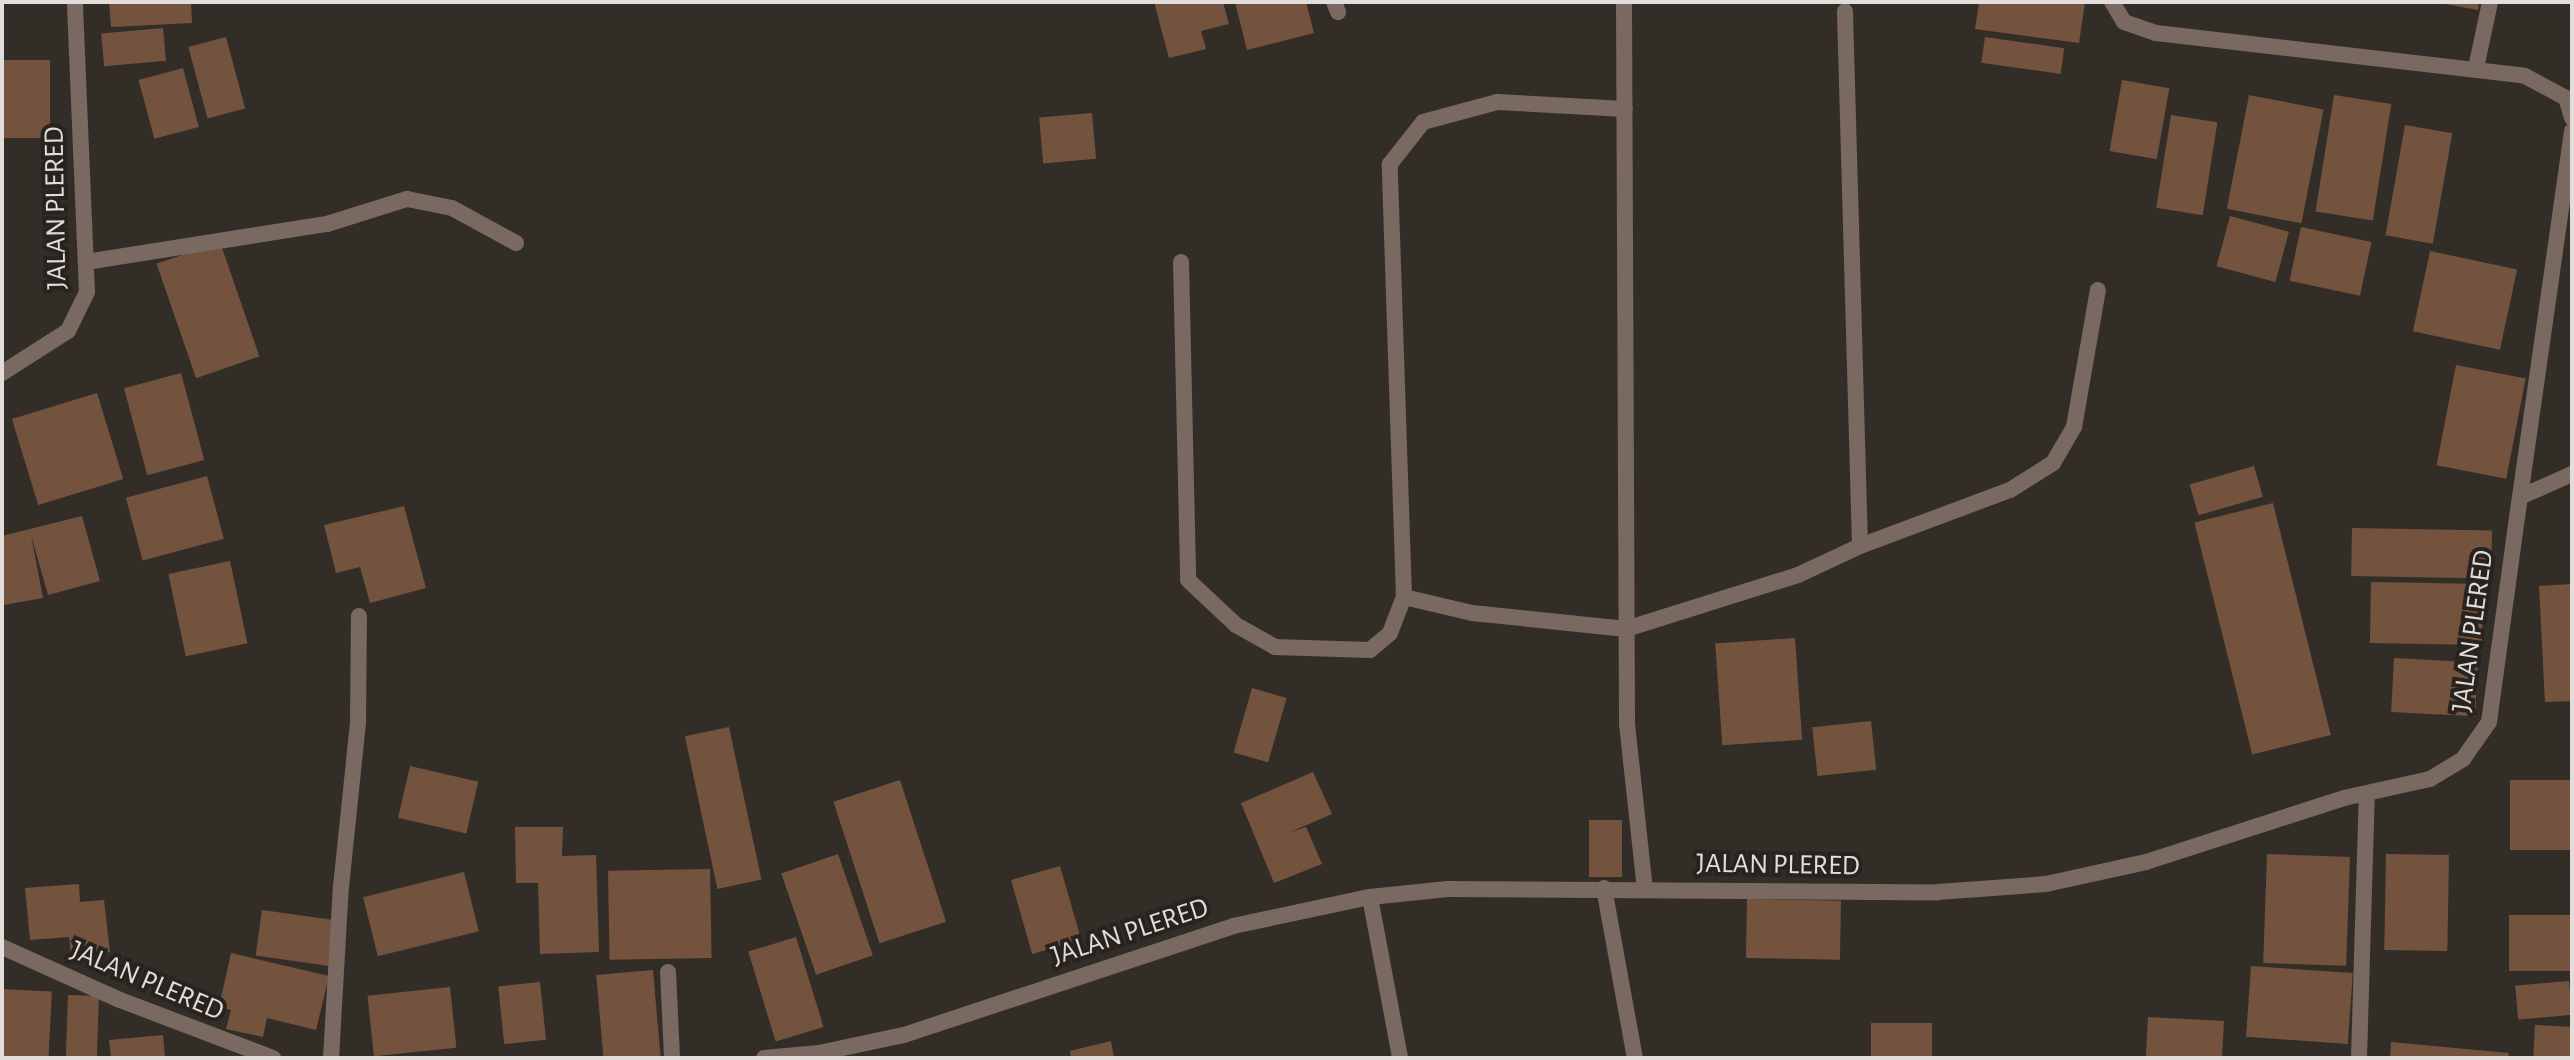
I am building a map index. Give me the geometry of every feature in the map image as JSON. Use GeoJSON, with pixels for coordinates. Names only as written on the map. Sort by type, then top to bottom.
{"type":"FeatureCollection","features":[{"type":"Feature","properties":{"kind":"street","name":"JALAN PLERED"},"geometry":{"type":"LineString","coordinates":[[2,373],[68,331],[87,292],[75,2]]}},
{"type":"Feature","properties":{"kind":"street"},"geometry":{"type":"LineString","coordinates":[[1624,2],[1627,724],[1645,889]]}},
{"type":"Feature","properties":{"kind":"street"},"geometry":{"type":"LineString","coordinates":[[2112,2],[2124,22],[2156,33],[2525,76],[2569,98],[2572,118]]}},
{"type":"Feature","properties":{"kind":"street"},"geometry":{"type":"LineString","coordinates":[[2476,68],[2490,2]]}},
{"type":"Feature","properties":{"kind":"street"},"geometry":{"type":"LineString","coordinates":[[1845,11],[1860,546]]}},
{"type":"Feature","properties":{"kind":"street"},"geometry":{"type":"LineString","coordinates":[[1181,262],[1188,580],[1236,625],[1275,647],[1370,650],[1390,633],[1404,597],[1390,164],[1423,122],[1497,102],[1625,109]]}},
{"type":"Feature","properties":{"kind":"street","name":"JALAN PLERED"},"geometry":{"type":"LineString","coordinates":[[764,1058],[819,1053],[904,1035],[1233,926],[1370,897],[1448,889],[1938,892],[2046,884],[2146,862],[2444,772],[2463,759],[2489,722],[2572,131]]}},
{"type":"Feature","properties":{"kind":"street"},"geometry":{"type":"LineString","coordinates":[[86,262],[327,224],[407,199],[452,208],[516,243]]}},
{"type":"Feature","properties":{"kind":"street"},"geometry":{"type":"LineString","coordinates":[[1404,597],[1472,613],[1626,629],[1798,575],[1860,546],[2010,490],[2053,463],[2074,427],[2098,290]]}},
{"type":"Feature","properties":{"kind":"street"},"geometry":{"type":"LineString","coordinates":[[2520,497],[2572,474]]}},
{"type":"Feature","properties":{"kind":"street"},"geometry":{"type":"LineString","coordinates":[[331,1058],[341,887],[358,723],[359,616]]}},
{"type":"Feature","properties":{"kind":"street"},"geometry":{"type":"LineString","coordinates":[[2359,1058],[2367,794]]}},
{"type":"Feature","properties":{"kind":"street"},"geometry":{"type":"LineString","coordinates":[[1604,888],[1635,1058]]}},
{"type":"Feature","properties":{"kind":"street"},"geometry":{"type":"LineString","coordinates":[[1370,897],[1400,1058]]}},
{"type":"Feature","properties":{"kind":"street","name":"JALAN PLERED"},"geometry":{"type":"LineString","coordinates":[[2,947],[120,1000],[273,1058]]}},
{"type":"Feature","properties":{"kind":"street"},"geometry":{"type":"LineString","coordinates":[[668,972],[672,1058]]}},
{"type":"Feature","properties":{"kind":"building"},"geometry":{"type":"Polygon","coordinates":[[[109,2],[191,2],[192,23],[111,27],[109,2]]]}},
{"type":"Feature","properties":{"kind":"building"},"geometry":{"type":"Polygon","coordinates":[[[1154,2],[1223,2],[1229,24],[1201,31],[1206,49],[1169,58],[1154,2]]]}},
{"type":"Feature","properties":{"kind":"building"},"geometry":{"type":"Polygon","coordinates":[[[1235,2],[1306,2],[1314,33],[1247,50],[1235,2]]]}},
{"type":"Feature","properties":{"kind":"building"},"geometry":{"type":"Polygon","coordinates":[[[1979,2],[2085,2],[2079,43],[1975,29],[1979,2]]]}},
{"type":"Feature","properties":{"kind":"building"},"geometry":{"type":"Polygon","coordinates":[[[2434,2],[2479,2],[2478,10],[2434,2]]]}},
{"type":"Feature","properties":{"kind":"building"},"geometry":{"type":"Polygon","coordinates":[[[163,28],[166,61],[104,66],[101,33],[163,28]]]}},
{"type":"Feature","properties":{"kind":"building"},"geometry":{"type":"Polygon","coordinates":[[[226,37],[245,108],[207,119],[188,47],[226,37]]]}},
{"type":"Feature","properties":{"kind":"building"},"geometry":{"type":"Polygon","coordinates":[[[1985,37],[2064,48],[2061,74],[1981,63],[1985,37]]]}},
{"type":"Feature","properties":{"kind":"building"},"geometry":{"type":"Polygon","coordinates":[[[2,60],[50,60],[50,138],[2,138],[2,60]]]}},
{"type":"Feature","properties":{"kind":"building"},"geometry":{"type":"Polygon","coordinates":[[[183,68],[199,127],[154,139],[139,80],[183,68]]]}},
{"type":"Feature","properties":{"kind":"building"},"geometry":{"type":"Polygon","coordinates":[[[2122,80],[2169,88],[2157,159],[2109,151],[2122,80]]]}},
{"type":"Feature","properties":{"kind":"building"},"geometry":{"type":"Polygon","coordinates":[[[2249,95],[2324,110],[2301,223],[2227,209],[2249,95]]]}},
{"type":"Feature","properties":{"kind":"building"},"geometry":{"type":"Polygon","coordinates":[[[2334,95],[2391,104],[2373,221],[2316,212],[2334,95]]]}},
{"type":"Feature","properties":{"kind":"building"},"geometry":{"type":"Polygon","coordinates":[[[1092,113],[1096,159],[1043,163],[1039,118],[1092,113]]]}},
{"type":"Feature","properties":{"kind":"building"},"geometry":{"type":"Polygon","coordinates":[[[2171,115],[2217,122],[2203,215],[2156,208],[2171,115]]]}},
{"type":"Feature","properties":{"kind":"building"},"geometry":{"type":"Polygon","coordinates":[[[2405,125],[2452,133],[2433,244],[2386,235],[2405,125]]]}},
{"type":"Feature","properties":{"kind":"building"},"geometry":{"type":"Polygon","coordinates":[[[2230,216],[2289,232],[2275,282],[2217,266],[2230,216]]]}},
{"type":"Feature","properties":{"kind":"building"},"geometry":{"type":"Polygon","coordinates":[[[2301,227],[2371,242],[2360,296],[2290,281],[2301,227]]]}},
{"type":"Feature","properties":{"kind":"building"},"geometry":{"type":"Polygon","coordinates":[[[220,242],[259,356],[196,378],[157,264],[220,242]]]}},
{"type":"Feature","properties":{"kind":"building"},"geometry":{"type":"Polygon","coordinates":[[[2430,251],[2517,270],[2500,350],[2413,331],[2430,251]]]}},
{"type":"Feature","properties":{"kind":"building"},"geometry":{"type":"Polygon","coordinates":[[[2456,365],[2526,379],[2506,479],[2437,465],[2456,365]]]}},
{"type":"Feature","properties":{"kind":"building"},"geometry":{"type":"Polygon","coordinates":[[[181,373],[204,460],[147,475],[124,388],[181,373]]]}},
{"type":"Feature","properties":{"kind":"building"},"geometry":{"type":"Polygon","coordinates":[[[97,393],[123,479],[38,505],[12,419],[97,393]]]}},
{"type":"Feature","properties":{"kind":"building"},"geometry":{"type":"Polygon","coordinates":[[[2254,466],[2263,497],[2198,515],[2190,484],[2254,466]]]}},
{"type":"Feature","properties":{"kind":"building"},"geometry":{"type":"Polygon","coordinates":[[[207,476],[224,539],[143,561],[126,498],[207,476]]]}},
{"type":"Feature","properties":{"kind":"building"},"geometry":{"type":"Polygon","coordinates":[[[2273,503],[2331,735],[2252,754],[2194,523],[2273,503]]]}},
{"type":"Feature","properties":{"kind":"building"},"geometry":{"type":"Polygon","coordinates":[[[404,506],[426,588],[370,603],[360,567],[336,573],[324,525],[404,506]]]}},
{"type":"Feature","properties":{"kind":"building"},"geometry":{"type":"Polygon","coordinates":[[[82,516],[100,581],[48,595],[31,535],[43,598],[4,605],[2,536],[82,516]]]}},
{"type":"Feature","properties":{"kind":"building"},"geometry":{"type":"Polygon","coordinates":[[[2352,528],[2492,530],[2491,578],[2351,576],[2352,528]]]}},
{"type":"Feature","properties":{"kind":"building"},"geometry":{"type":"Polygon","coordinates":[[[230,561],[247,643],[186,656],[168,574],[230,561]]]}},
{"type":"Feature","properties":{"kind":"building"},"geometry":{"type":"Polygon","coordinates":[[[2371,582],[2483,584],[2482,645],[2370,643],[2371,582]]]}},
{"type":"Feature","properties":{"kind":"building"},"geometry":{"type":"Polygon","coordinates":[[[2572,584],[2572,701],[2545,702],[2539,586],[2572,584]]]}},
{"type":"Feature","properties":{"kind":"building"},"geometry":{"type":"Polygon","coordinates":[[[1795,638],[1802,740],[1722,745],[1715,644],[1795,638]]]}},
{"type":"Feature","properties":{"kind":"building"},"geometry":{"type":"Polygon","coordinates":[[[2394,658],[2478,662],[2475,716],[2391,712],[2394,658]]]}},
{"type":"Feature","properties":{"kind":"building"},"geometry":{"type":"Polygon","coordinates":[[[1252,688],[1287,698],[1268,762],[1234,752],[1252,688]]]}},
{"type":"Feature","properties":{"kind":"building"},"geometry":{"type":"Polygon","coordinates":[[[1871,721],[1876,770],[1817,776],[1812,727],[1871,721]]]}},
{"type":"Feature","properties":{"kind":"building"},"geometry":{"type":"Polygon","coordinates":[[[729,727],[761,880],[717,889],[685,736],[729,727]]]}},
{"type":"Feature","properties":{"kind":"building"},"geometry":{"type":"Polygon","coordinates":[[[410,766],[478,782],[466,833],[398,818],[410,766]]]}},
{"type":"Feature","properties":{"kind":"building"},"geometry":{"type":"Polygon","coordinates":[[[1313,772],[1332,814],[1288,833],[1306,827],[1322,864],[1274,883],[1241,803],[1313,772]]]}},
{"type":"Feature","properties":{"kind":"building"},"geometry":{"type":"Polygon","coordinates":[[[900,780],[946,922],[879,943],[833,802],[900,780]]]}},
{"type":"Feature","properties":{"kind":"building"},"geometry":{"type":"Polygon","coordinates":[[[2510,780],[2572,780],[2572,850],[2510,850],[2510,780]]]}},
{"type":"Feature","properties":{"kind":"building"},"geometry":{"type":"Polygon","coordinates":[[[1589,820],[1622,820],[1622,877],[1589,877],[1589,820]]]}},
{"type":"Feature","properties":{"kind":"building"},"geometry":{"type":"Polygon","coordinates":[[[515,827],[563,827],[562,856],[596,855],[599,952],[540,954],[538,883],[516,883],[515,827]]]}},
{"type":"Feature","properties":{"kind":"building"},"geometry":{"type":"Polygon","coordinates":[[[838,854],[873,955],[816,975],[781,874],[838,854]]]}},
{"type":"Feature","properties":{"kind":"building"},"geometry":{"type":"Polygon","coordinates":[[[2267,854],[2350,857],[2346,966],[2263,963],[2267,854]]]}},
{"type":"Feature","properties":{"kind":"building"},"geometry":{"type":"Polygon","coordinates":[[[2386,854],[2449,855],[2447,951],[2384,950],[2386,854]]]}},
{"type":"Feature","properties":{"kind":"building"},"geometry":{"type":"Polygon","coordinates":[[[1060,866],[1081,940],[1032,954],[1011,880],[1060,866]]]}},
{"type":"Feature","properties":{"kind":"building"},"geometry":{"type":"Polygon","coordinates":[[[710,869],[712,958],[610,960],[608,871],[710,869]]]}},
{"type":"Feature","properties":{"kind":"building"},"geometry":{"type":"Polygon","coordinates":[[[464,872],[479,931],[378,956],[363,897],[464,872]]]}},
{"type":"Feature","properties":{"kind":"building"},"geometry":{"type":"Polygon","coordinates":[[[79,884],[80,902],[104,900],[110,952],[71,955],[69,937],[30,940],[25,888],[79,884]]]}},
{"type":"Feature","properties":{"kind":"building"},"geometry":{"type":"Polygon","coordinates":[[[1747,899],[1841,901],[1840,960],[1746,958],[1747,899]]]}},
{"type":"Feature","properties":{"kind":"building"},"geometry":{"type":"Polygon","coordinates":[[[262,910],[337,921],[331,966],[256,956],[262,910]]]}},
{"type":"Feature","properties":{"kind":"building"},"geometry":{"type":"Polygon","coordinates":[[[2509,915],[2572,915],[2572,971],[2509,971],[2509,915]]]}},
{"type":"Feature","properties":{"kind":"building"},"geometry":{"type":"Polygon","coordinates":[[[796,937],[823,1027],[776,1042],[748,952],[796,937]]]}},
{"type":"Feature","properties":{"kind":"building"},"geometry":{"type":"Polygon","coordinates":[[[231,953],[329,976],[316,1030],[267,1018],[263,1037],[226,1029],[231,1010],[219,1007],[231,953]]]}},
{"type":"Feature","properties":{"kind":"building"},"geometry":{"type":"Polygon","coordinates":[[[2251,966],[2353,973],[2348,1044],[2246,1037],[2251,966]]]}},
{"type":"Feature","properties":{"kind":"building"},"geometry":{"type":"Polygon","coordinates":[[[653,970],[661,1058],[603,1058],[596,975],[653,970]]]}},
{"type":"Feature","properties":{"kind":"building"},"geometry":{"type":"Polygon","coordinates":[[[2569,981],[2572,1015],[2518,1020],[2515,986],[2569,981]]]}},
{"type":"Feature","properties":{"kind":"building"},"geometry":{"type":"Polygon","coordinates":[[[540,982],[546,1040],[504,1044],[498,986],[540,982]]]}},
{"type":"Feature","properties":{"kind":"building"},"geometry":{"type":"Polygon","coordinates":[[[450,987],[456,1048],[374,1056],[367,996],[450,987]]]}},
{"type":"Feature","properties":{"kind":"building"},"geometry":{"type":"Polygon","coordinates":[[[2,989],[52,992],[48,1058],[2,1058],[2,989]]]}},
{"type":"Feature","properties":{"kind":"building"},"geometry":{"type":"Polygon","coordinates":[[[68,995],[99,996],[97,1058],[66,1058],[68,995]]]}},
{"type":"Feature","properties":{"kind":"building"},"geometry":{"type":"Polygon","coordinates":[[[2148,1017],[2224,1021],[2222,1058],[2146,1058],[2148,1017]]]}},
{"type":"Feature","properties":{"kind":"building"},"geometry":{"type":"Polygon","coordinates":[[[1871,1023],[1932,1023],[1932,1058],[1871,1058],[1871,1023]]]}},
{"type":"Feature","properties":{"kind":"building"},"geometry":{"type":"Polygon","coordinates":[[[2535,1025],[2572,1027],[2570,1058],[2533,1058],[2535,1025]]]}},
{"type":"Feature","properties":{"kind":"building"},"geometry":{"type":"Polygon","coordinates":[[[163,1035],[165,1058],[111,1058],[109,1040],[163,1035]]]}},
{"type":"Feature","properties":{"kind":"building"},"geometry":{"type":"Polygon","coordinates":[[[1111,1041],[1114,1058],[1071,1058],[1070,1051],[1111,1041]]]}},
{"type":"Feature","properties":{"kind":"building"},"geometry":{"type":"Polygon","coordinates":[[[2391,1042],[2509,1053],[2508,1058],[2390,1058],[2391,1042]]]}}]}
